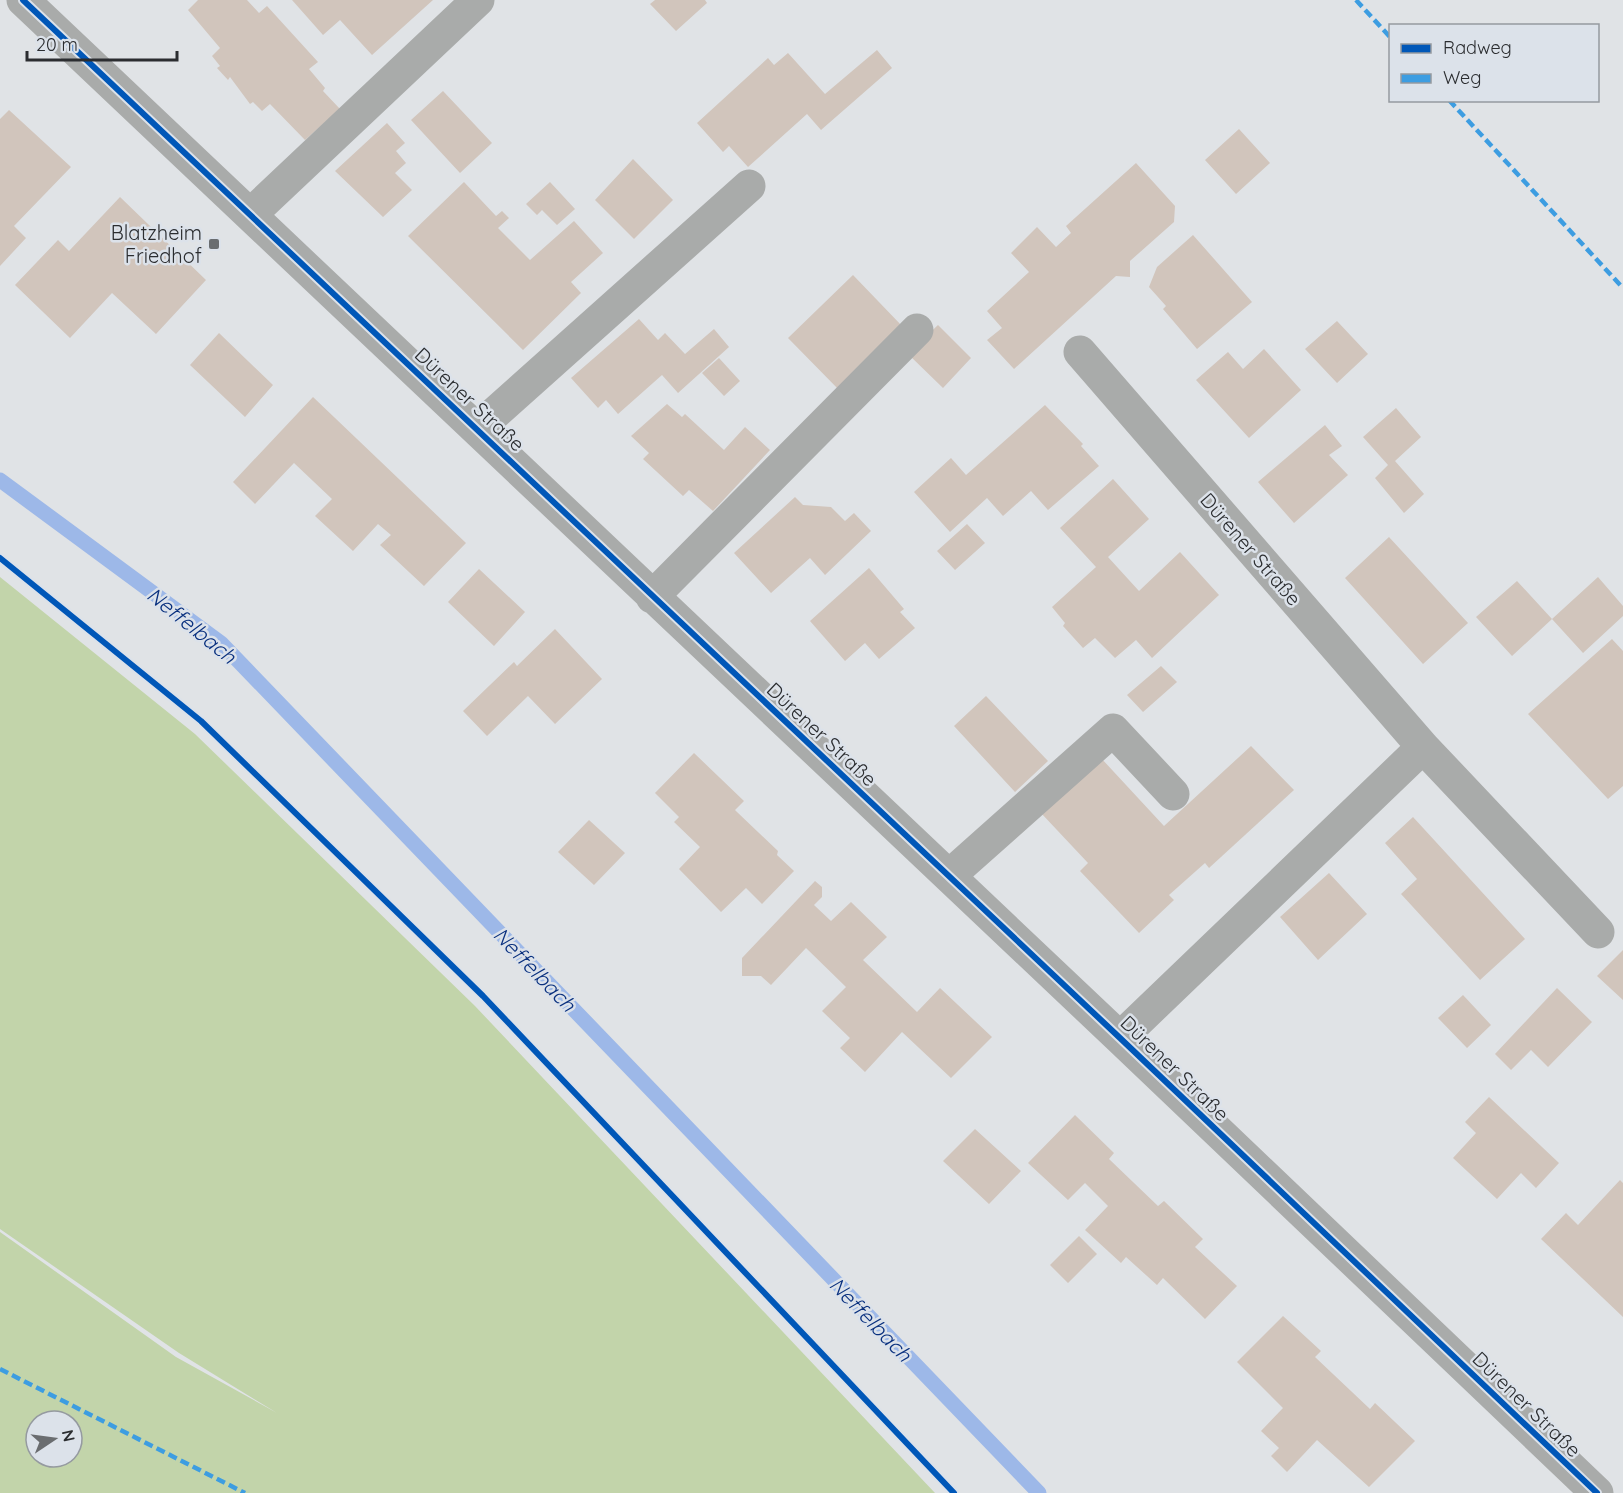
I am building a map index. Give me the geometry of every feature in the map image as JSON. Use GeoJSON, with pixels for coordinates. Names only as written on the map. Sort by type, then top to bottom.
{"type":"FeatureCollection","features":[{"type":"Feature","properties":{"kind":"street","name":"Dürener Straße"},"geometry":{"type":"LineString","coordinates":[[23,0],[1120,1038],[1597,1493]]}},
{"type":"Feature","properties":{"kind":"street"},"geometry":{"type":"LineString","coordinates":[[250,215],[478,0]]}},
{"type":"Feature","properties":{"kind":"street"},"geometry":{"type":"LineString","coordinates":[[477,429],[749,186]]}},
{"type":"Feature","properties":{"kind":"street"},"geometry":{"type":"LineString","coordinates":[[652,597],[917,330]]}},
{"type":"Feature","properties":{"kind":"street","name":"Dürener Straße"},"geometry":{"type":"LineString","coordinates":[[1080,352],[1423,747],[1598,932]]}},
{"type":"Feature","properties":{"kind":"street"},"geometry":{"type":"LineString","coordinates":[[949,876],[1113,730],[1173,794]]}},
{"type":"Feature","properties":{"kind":"street","name":"Dürener Straße"},"geometry":{"type":"LineString","coordinates":[[1120,1038],[1423,747]]}},
{"type":"Feature","properties":{"kind":"green space"},"geometry":{"type":"Polygon","coordinates":[[[0,577],[195,734],[475,1006],[935,1493],[0,1493],[0,1232],[176,1357],[277,1413],[179,1353],[0,1229],[0,577]]]}},
{"type":"Feature","properties":{"kind":"building"},"geometry":{"type":"Polygon","coordinates":[[[198,0],[247,0],[259,13],[267,6],[318,62],[309,69],[325,88],[323,91],[340,109],[305,140],[270,104],[262,111],[253,102],[250,104],[230,77],[228,80],[217,68],[220,66],[212,56],[220,48],[188,10],[198,0]]]}},
{"type":"Feature","properties":{"kind":"building"},"geometry":{"type":"Polygon","coordinates":[[[292,0],[433,0],[372,55],[340,20],[323,35],[292,0]]]}},
{"type":"Feature","properties":{"kind":"building"},"geometry":{"type":"Polygon","coordinates":[[[655,0],[705,0],[707,3],[676,31],[650,4],[655,0]]]}},
{"type":"Feature","properties":{"kind":"building"},"geometry":{"type":"Polygon","coordinates":[[[877,50],[892,68],[821,130],[807,114],[748,167],[729,146],[723,152],[697,123],[768,58],[774,65],[788,53],[825,94],[877,50]]]}},
{"type":"Feature","properties":{"kind":"building"},"geometry":{"type":"Polygon","coordinates":[[[443,91],[492,143],[460,173],[411,120],[443,91]]]}},
{"type":"Feature","properties":{"kind":"building"},"geometry":{"type":"Polygon","coordinates":[[[9,110],[71,167],[14,226],[26,238],[0,266],[0,119],[9,110]]]}},
{"type":"Feature","properties":{"kind":"building"},"geometry":{"type":"Polygon","coordinates":[[[387,123],[405,143],[396,151],[406,163],[395,173],[412,190],[383,217],[335,171],[387,123]]]}},
{"type":"Feature","properties":{"kind":"building"},"geometry":{"type":"Polygon","coordinates":[[[1239,129],[1270,163],[1236,194],[1205,160],[1239,129]]]}},
{"type":"Feature","properties":{"kind":"building"},"geometry":{"type":"Polygon","coordinates":[[[633,159],[673,200],[634,239],[595,200],[633,159]]]}},
{"type":"Feature","properties":{"kind":"building"},"geometry":{"type":"Polygon","coordinates":[[[1136,163],[1175,206],[1174,222],[1130,261],[1130,277],[1116,276],[1014,369],[987,340],[1002,328],[987,311],[1029,272],[1011,253],[1037,227],[1056,247],[1071,233],[1066,226],[1136,163]]]}},
{"type":"Feature","properties":{"kind":"building"},"geometry":{"type":"Polygon","coordinates":[[[464,182],[496,216],[502,211],[509,218],[498,228],[530,260],[574,221],[603,253],[571,282],[581,293],[523,350],[408,236],[464,182]]]}},
{"type":"Feature","properties":{"kind":"building"},"geometry":{"type":"Polygon","coordinates":[[[550,182],[575,209],[557,225],[542,210],[537,215],[526,204],[550,182]]]}},
{"type":"Feature","properties":{"kind":"building"},"geometry":{"type":"Polygon","coordinates":[[[120,197],[206,280],[156,334],[112,293],[70,338],[15,285],[58,240],[69,251],[120,197]]]}},
{"type":"Feature","properties":{"kind":"building"},"geometry":{"type":"Polygon","coordinates":[[[1193,235],[1252,302],[1197,349],[1163,309],[1166,306],[1149,287],[1157,267],[1193,235]]]}},
{"type":"Feature","properties":{"kind":"building"},"geometry":{"type":"Polygon","coordinates":[[[853,275],[903,327],[841,392],[788,338],[853,275]]]}},
{"type":"Feature","properties":{"kind":"building"},"geometry":{"type":"Polygon","coordinates":[[[639,319],[658,340],[665,333],[685,354],[714,329],[729,347],[678,393],[662,375],[618,414],[606,400],[598,408],[571,378],[639,319]]]}},
{"type":"Feature","properties":{"kind":"building"},"geometry":{"type":"Polygon","coordinates":[[[1337,321],[1368,354],[1337,383],[1305,349],[1337,321]]]}},
{"type":"Feature","properties":{"kind":"building"},"geometry":{"type":"Polygon","coordinates":[[[938,325],[971,358],[943,388],[908,354],[938,325]]]}},
{"type":"Feature","properties":{"kind":"building"},"geometry":{"type":"Polygon","coordinates":[[[219,333],[273,385],[245,417],[190,365],[219,333]]]}},
{"type":"Feature","properties":{"kind":"building"},"geometry":{"type":"Polygon","coordinates":[[[1264,349],[1301,390],[1249,438],[1196,380],[1228,352],[1243,369],[1264,349]]]}},
{"type":"Feature","properties":{"kind":"building"},"geometry":{"type":"Polygon","coordinates":[[[719,358],[740,381],[724,396],[702,373],[719,358]]]}},
{"type":"Feature","properties":{"kind":"building"},"geometry":{"type":"Polygon","coordinates":[[[313,397],[466,543],[424,586],[380,545],[391,535],[378,524],[353,551],[315,516],[332,499],[294,463],[255,504],[233,482],[313,397]]]}},
{"type":"Feature","properties":{"kind":"building"},"geometry":{"type":"Polygon","coordinates":[[[667,404],[682,417],[685,414],[724,450],[745,427],[770,450],[713,511],[689,490],[683,496],[643,459],[649,453],[631,436],[667,404]]]}},
{"type":"Feature","properties":{"kind":"building"},"geometry":{"type":"Polygon","coordinates":[[[1045,405],[1083,444],[1081,446],[1099,466],[1048,510],[1031,491],[1003,516],[987,498],[950,532],[914,492],[951,458],[966,475],[1045,405]]]}},
{"type":"Feature","properties":{"kind":"building"},"geometry":{"type":"Polygon","coordinates":[[[1396,408],[1421,437],[1395,461],[1424,494],[1404,513],[1375,478],[1388,465],[1363,437],[1396,408]]]}},
{"type":"Feature","properties":{"kind":"building"},"geometry":{"type":"Polygon","coordinates":[[[1325,425],[1342,446],[1329,455],[1348,475],[1294,523],[1258,482],[1325,425]]]}},
{"type":"Feature","properties":{"kind":"building"},"geometry":{"type":"Polygon","coordinates":[[[1113,479],[1149,519],[1108,557],[1139,591],[1180,552],[1219,595],[1152,658],[1136,640],[1115,658],[1095,638],[1083,648],[1063,626],[1065,623],[1052,607],[1096,567],[1060,528],[1113,479]]]}},
{"type":"Feature","properties":{"kind":"building"},"geometry":{"type":"Polygon","coordinates":[[[795,497],[803,505],[831,507],[845,521],[854,513],[871,531],[825,575],[810,558],[771,593],[734,553],[795,497]]]}},
{"type":"Feature","properties":{"kind":"building"},"geometry":{"type":"Polygon","coordinates":[[[967,524],[985,543],[955,570],[937,551],[967,524]]]}},
{"type":"Feature","properties":{"kind":"building"},"geometry":{"type":"Polygon","coordinates":[[[1389,537],[1468,623],[1423,664],[1345,578],[1389,537]]]}},
{"type":"Feature","properties":{"kind":"building"},"geometry":{"type":"Polygon","coordinates":[[[869,568],[904,609],[900,612],[915,628],[879,659],[865,643],[845,661],[810,621],[869,568]]]}},
{"type":"Feature","properties":{"kind":"building"},"geometry":{"type":"Polygon","coordinates":[[[479,569],[525,612],[494,646],[448,602],[479,569]]]}},
{"type":"Feature","properties":{"kind":"building"},"geometry":{"type":"Polygon","coordinates":[[[1598,577],[1623,606],[1623,616],[1583,653],[1552,619],[1598,577]]]}},
{"type":"Feature","properties":{"kind":"building"},"geometry":{"type":"Polygon","coordinates":[[[1517,581],[1552,619],[1512,656],[1476,617],[1517,581]]]}},
{"type":"Feature","properties":{"kind":"building"},"geometry":{"type":"Polygon","coordinates":[[[555,629],[602,679],[555,724],[528,696],[487,736],[463,711],[514,662],[517,666],[555,629]]]}},
{"type":"Feature","properties":{"kind":"building"},"geometry":{"type":"Polygon","coordinates":[[[1612,639],[1623,651],[1623,786],[1608,799],[1528,714],[1612,639]]]}},
{"type":"Feature","properties":{"kind":"building"},"geometry":{"type":"Polygon","coordinates":[[[1161,666],[1177,682],[1143,712],[1127,695],[1161,666]]]}},
{"type":"Feature","properties":{"kind":"building"},"geometry":{"type":"Polygon","coordinates":[[[986,696],[1048,761],[1015,792],[954,726],[986,696]]]}},
{"type":"Feature","properties":{"kind":"building"},"geometry":{"type":"Polygon","coordinates":[[[1251,746],[1294,790],[1209,868],[1205,863],[1169,895],[1174,900],[1139,933],[1080,871],[1088,863],[1041,813],[1101,758],[1164,826],[1251,746]]]}},
{"type":"Feature","properties":{"kind":"building"},"geometry":{"type":"Polygon","coordinates":[[[694,753],[744,801],[735,810],[778,851],[777,855],[794,871],[762,904],[746,888],[721,912],[679,869],[700,847],[674,822],[679,817],[655,793],[694,753]]]}},
{"type":"Feature","properties":{"kind":"building"},"geometry":{"type":"Polygon","coordinates":[[[1413,817],[1525,939],[1480,980],[1401,894],[1417,879],[1385,843],[1413,817]]]}},
{"type":"Feature","properties":{"kind":"building"},"geometry":{"type":"Polygon","coordinates":[[[589,820],[625,853],[594,885],[558,852],[589,820]]]}},
{"type":"Feature","properties":{"kind":"building"},"geometry":{"type":"Polygon","coordinates":[[[1329,873],[1367,914],[1318,960],[1280,917],[1329,873]]]}},
{"type":"Feature","properties":{"kind":"building"},"geometry":{"type":"Polygon","coordinates":[[[815,881],[822,887],[822,897],[814,905],[831,921],[851,902],[887,937],[863,960],[917,1012],[940,988],[992,1037],[951,1078],[902,1032],[865,1072],[840,1048],[850,1038],[822,1011],[846,987],[806,948],[771,985],[761,976],[742,976],[742,958],[815,881]]]}},
{"type":"Feature","properties":{"kind":"building"},"geometry":{"type":"Polygon","coordinates":[[[1623,950],[1623,1000],[1597,976],[1623,950]]]}},
{"type":"Feature","properties":{"kind":"building"},"geometry":{"type":"Polygon","coordinates":[[[1557,988],[1592,1022],[1548,1067],[1531,1050],[1511,1070],[1495,1054],[1557,988]]]}},
{"type":"Feature","properties":{"kind":"building"},"geometry":{"type":"Polygon","coordinates":[[[1463,995],[1491,1025],[1467,1048],[1438,1018],[1463,995]]]}},
{"type":"Feature","properties":{"kind":"building"},"geometry":{"type":"Polygon","coordinates":[[[1489,1097],[1559,1163],[1536,1188],[1521,1173],[1497,1199],[1453,1158],[1476,1133],[1465,1122],[1489,1097]]]}},
{"type":"Feature","properties":{"kind":"building"},"geometry":{"type":"Polygon","coordinates":[[[1075,1115],[1114,1153],[1109,1159],[1158,1206],[1164,1201],[1203,1239],[1195,1247],[1237,1286],[1205,1319],[1163,1278],[1157,1285],[1126,1257],[1121,1263],[1085,1230],[1108,1206],[1085,1183],[1068,1200],[1028,1163],[1075,1115]]]}},
{"type":"Feature","properties":{"kind":"building"},"geometry":{"type":"Polygon","coordinates":[[[975,1129],[1021,1171],[989,1204],[943,1161],[975,1129]]]}},
{"type":"Feature","properties":{"kind":"building"},"geometry":{"type":"Polygon","coordinates":[[[1620,1180],[1623,1183],[1623,1317],[1541,1239],[1566,1213],[1578,1225],[1620,1180]]]}},
{"type":"Feature","properties":{"kind":"building"},"geometry":{"type":"Polygon","coordinates":[[[1079,1236],[1097,1254],[1068,1283],[1050,1265],[1079,1236]]]}},
{"type":"Feature","properties":{"kind":"building"},"geometry":{"type":"Polygon","coordinates":[[[1283,1316],[1321,1351],[1315,1357],[1370,1409],[1375,1403],[1415,1441],[1369,1487],[1317,1440],[1287,1472],[1271,1456],[1279,1448],[1261,1431],[1283,1408],[1237,1362],[1283,1316]]]}},
{"type":"Feature","properties":{"kind":"waterway","name":"Neffelbach"},"geometry":{"type":"LineString","coordinates":[[0,480],[221,643],[1039,1493]]}},
{"type":"Feature","properties":{"kind":"marked path"},"geometry":{"type":"LineString","coordinates":[[1356,0],[1389,36]]}},
{"type":"Feature","properties":{"kind":"marked path"},"geometry":{"type":"LineString","coordinates":[[1451,102],[1623,288]]}},
{"type":"Feature","properties":{"kind":"marked path"},"geometry":{"type":"LineString","coordinates":[[0,1369],[245,1493]]}},
{"type":"Feature","properties":{"kind":"cycle path"},"geometry":{"type":"LineString","coordinates":[[23,0],[1120,1038],[1597,1493]]}},
{"type":"Feature","properties":{"kind":"cycle path"},"geometry":{"type":"LineString","coordinates":[[0,558],[201,721],[483,996],[954,1493]]}},
{"type":"Feature","properties":{"kind":"place","name":"Blatzheim Friedhof"},"geometry":{"type":"Point","coordinates":[214,244]}}]}
